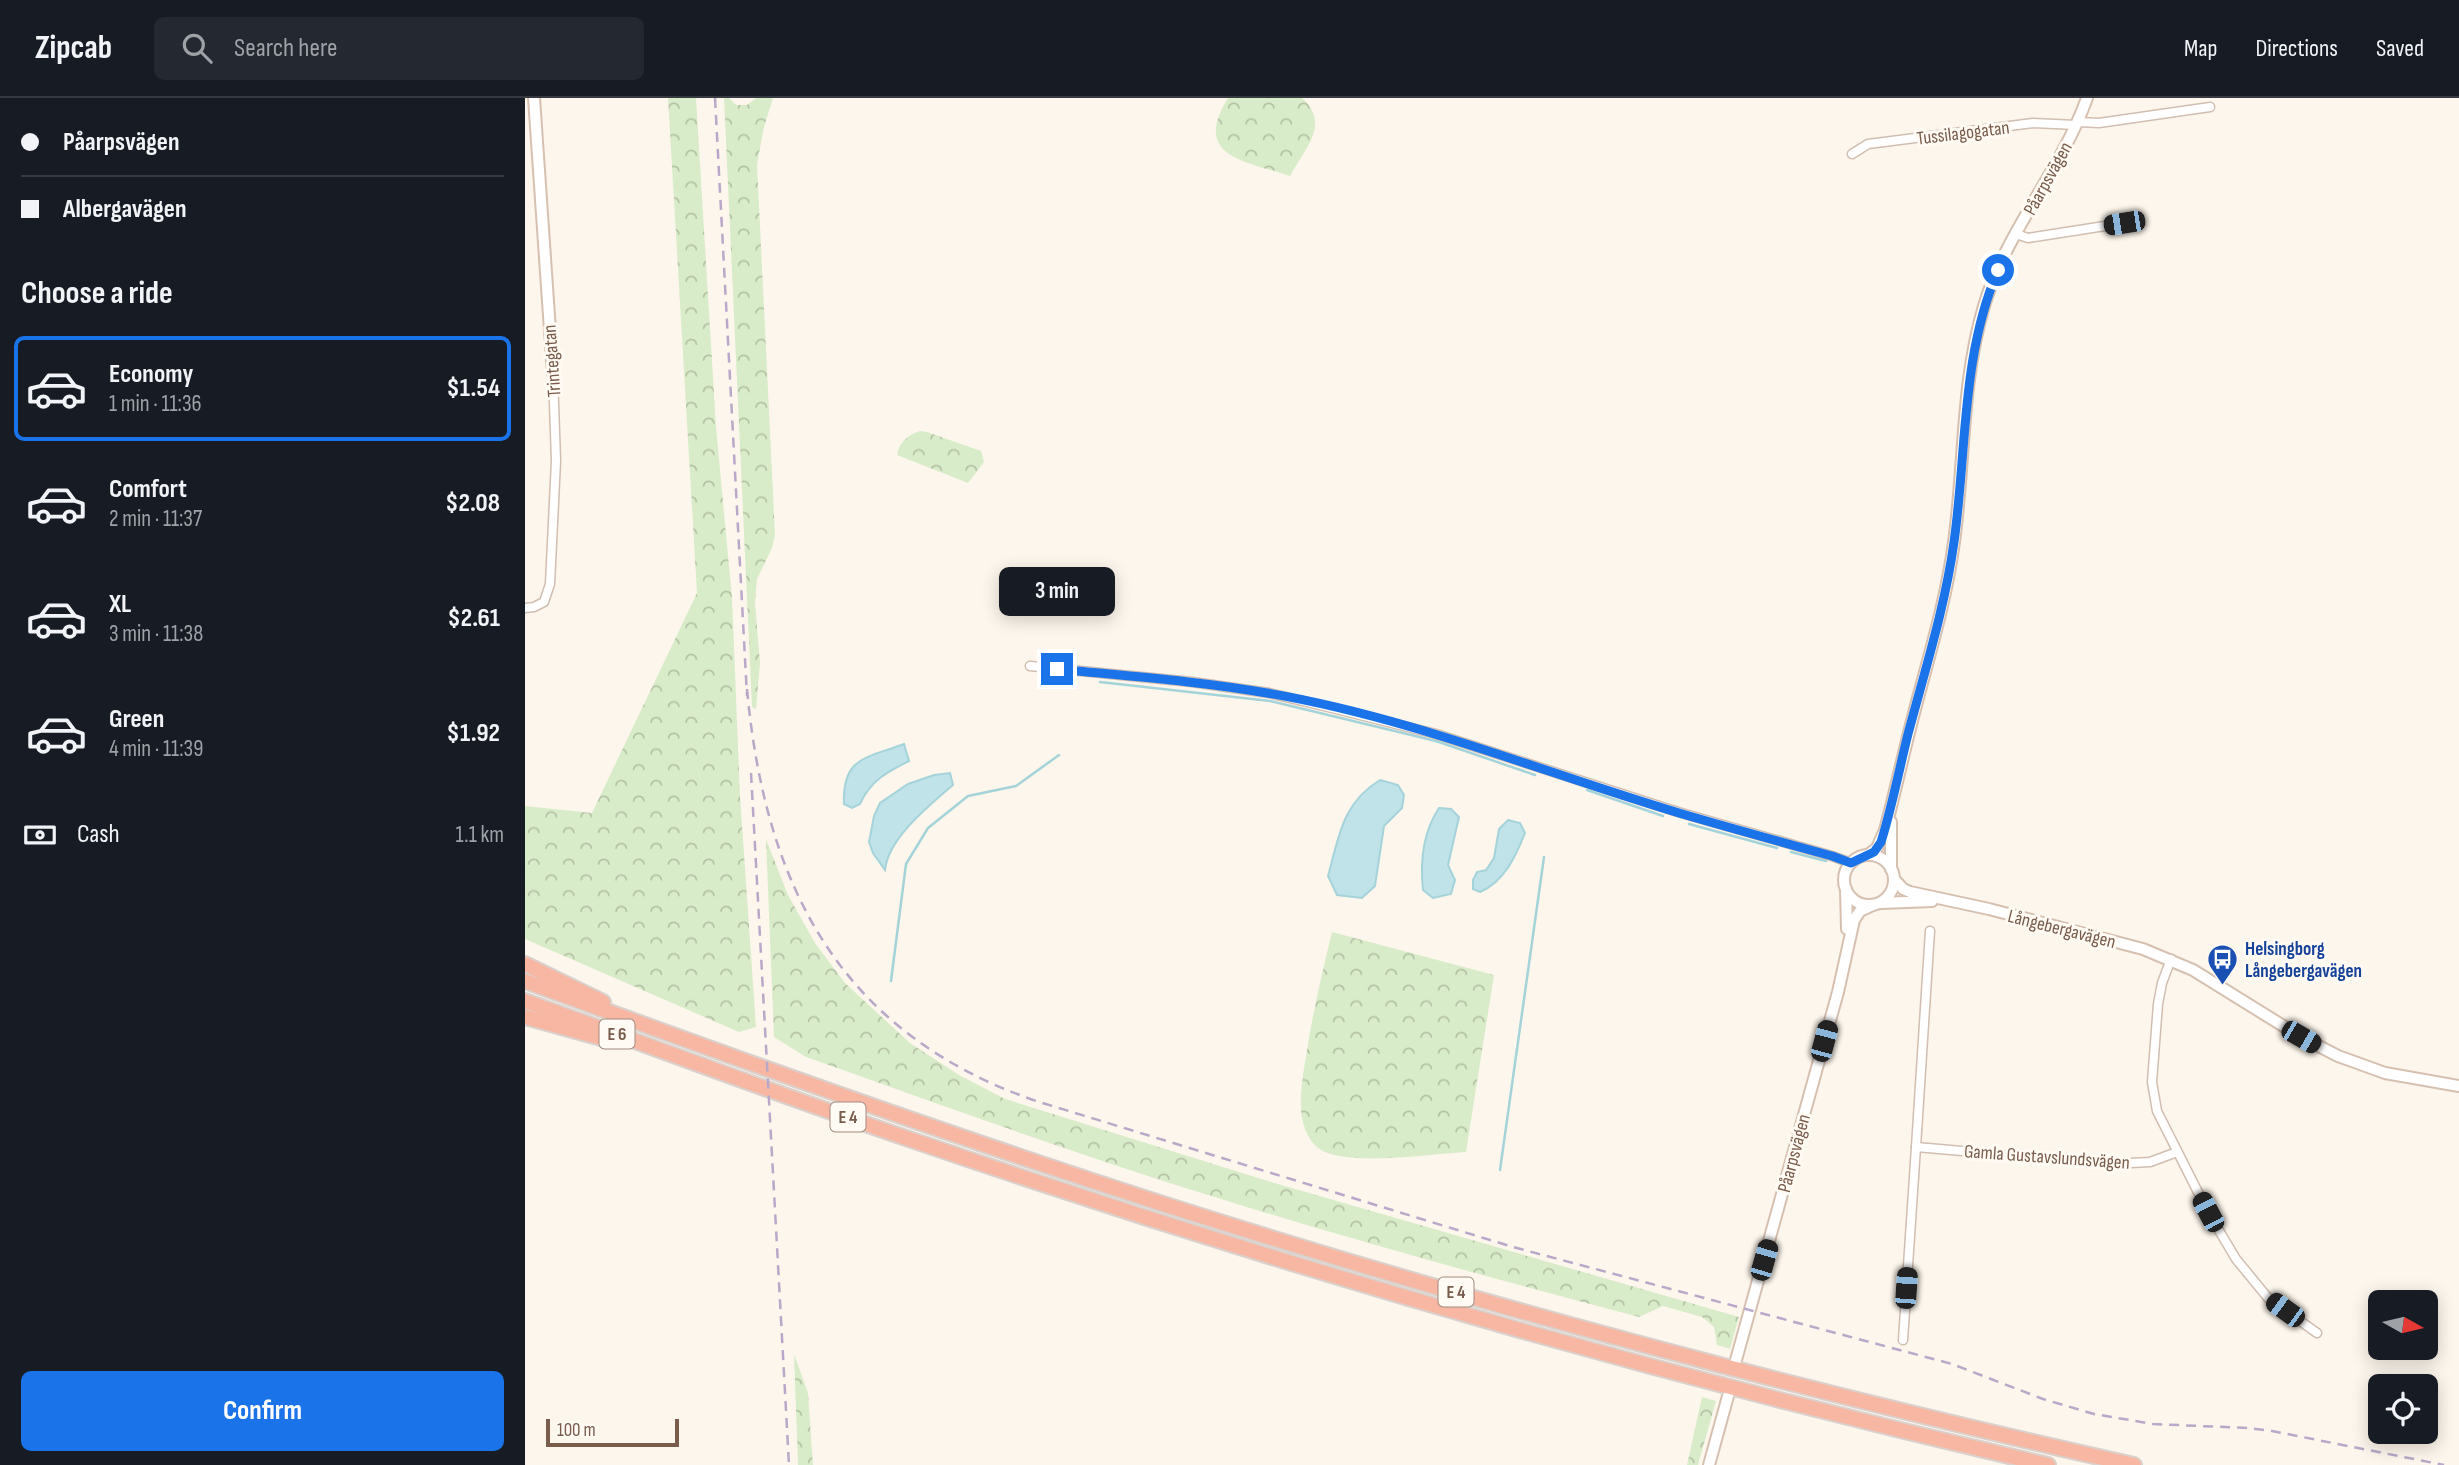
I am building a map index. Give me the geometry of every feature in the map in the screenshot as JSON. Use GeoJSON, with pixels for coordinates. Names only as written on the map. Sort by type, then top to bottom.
{"type":"FeatureCollection","features":[{"type":"Feature","properties":{"kind":"highway","name":"E 4"},"geometry":{"type":"LineString","coordinates":[[525,964],[667,1034],[968,1140],[1167,1205],[1578,1326],[1971,1429],[2134,1465]]}},
{"type":"Feature","properties":{"kind":"highway","name":"E 6"},"geometry":{"type":"LineString","coordinates":[[525,981],[667,1034]]}},
{"type":"Feature","properties":{"kind":"highway","name":"E 6"},"geometry":{"type":"LineString","coordinates":[[525,1001],[709,1068]]}},
{"type":"Feature","properties":{"kind":"highway","name":"E 4"},"geometry":{"type":"LineString","coordinates":[[525,1017],[709,1068],[1064,1191],[1367,1285],[1792,1403],[2047,1465]]}},
{"type":"Feature","properties":{"kind":"street","name":"Trintegatan"},"geometry":{"type":"LineString","coordinates":[[525,608],[544,602],[550,584],[557,448],[534,98]]}},
{"type":"Feature","properties":{"kind":"street","name":"Påarpsvägen"},"geometry":{"type":"LineString","coordinates":[[1868,855],[1874,852],[1881,842],[1949,578],[1961,486],[1967,387],[1977,331],[1990,288],[2015,234],[2077,124],[2087,98]]}},
{"type":"Feature","properties":{"kind":"street","name":"Påarpsvägen"},"geometry":{"type":"LineString","coordinates":[[2077,124],[2210,107]]}},
{"type":"Feature","properties":{"kind":"street","name":"Tussilagogatan"},"geometry":{"type":"LineString","coordinates":[[1852,154],[1868,144],[2023,124],[2077,124]]}},
{"type":"Feature","properties":{"kind":"street","name":"Påarpsvägen"},"geometry":{"type":"LineString","coordinates":[[2015,234],[2028,238],[2124,223]]}},
{"type":"Feature","properties":{"kind":"street"},"geometry":{"type":"LineString","coordinates":[[1030,666],[1192,682],[1269,693],[1328,706],[1436,734],[1678,812],[1851,863]]}},
{"type":"Feature","properties":{"kind":"street","name":"Påarpsvägen"},"geometry":{"type":"LineString","coordinates":[[1891,805],[1893,874]]}},
{"type":"Feature","properties":{"kind":"street"},"geometry":{"type":"LineString","coordinates":[[1868,855],[1882,859],[1893,874],[1888,896],[1876,904],[1856,901],[1846,887],[1845,874],[1851,863],[1868,855]]}},
{"type":"Feature","properties":{"kind":"street","name":"Långebergavägen"},"geometry":{"type":"LineString","coordinates":[[1893,874],[1906,890],[2125,943],[2171,959],[2215,982],[2301,1037],[2338,1056],[2385,1073],[2459,1086]]}},
{"type":"Feature","properties":{"kind":"street","name":"Påarpsvägen"},"geometry":{"type":"LineString","coordinates":[[1846,887],[1847,945]]}},
{"type":"Feature","properties":{"kind":"street","name":"Långebergavägen"},"geometry":{"type":"LineString","coordinates":[[1876,904],[1952,901]]}},
{"type":"Feature","properties":{"kind":"street","name":"Påarpsvägen"},"geometry":{"type":"LineString","coordinates":[[1736,1360],[1838,992],[1847,945],[1856,916],[1864,908],[1876,904]]}},
{"type":"Feature","properties":{"kind":"street"},"geometry":{"type":"LineString","coordinates":[[1903,1340],[1930,932]]}},
{"type":"Feature","properties":{"kind":"street"},"geometry":{"type":"LineString","coordinates":[[2171,959],[2158,1004],[2152,1082],[2157,1111],[2236,1259],[2269,1298],[2317,1333]]}},
{"type":"Feature","properties":{"kind":"street","name":"Gamla Gustavslundsvägen"},"geometry":{"type":"LineString","coordinates":[[1916,1147],[2112,1164],[2150,1162],[2177,1152]]}},
{"type":"Feature","properties":{"kind":"street"},"geometry":{"type":"LineString","coordinates":[[1709,1465],[1728,1396]]}},
{"type":"Feature","properties":{"kind":"green space"},"geometry":{"type":"Polygon","coordinates":[[[668,98],[696,98],[716,427],[732,598],[740,796],[756,1027],[739,1032],[525,939],[525,806],[592,813],[697,593],[668,98]]]}},
{"type":"Feature","properties":{"kind":"green space"},"geometry":{"type":"Polygon","coordinates":[[[724,98],[729,98],[736,105],[747,105],[756,98],[773,98],[757,164],[775,535],[772,548],[757,579],[755,603],[760,663],[756,709],[752,707],[724,98]]]}},
{"type":"Feature","properties":{"kind":"green space"},"geometry":{"type":"Polygon","coordinates":[[[1228,98],[1302,98],[1310,108],[1314,117],[1313,136],[1290,176],[1241,160],[1220,145],[1216,133],[1218,118],[1228,98]]]}},
{"type":"Feature","properties":{"kind":"green space"},"geometry":{"type":"Polygon","coordinates":[[[920,431],[981,451],[984,462],[968,483],[897,455],[905,440],[920,431]]]}},
{"type":"Feature","properties":{"kind":"green space"},"geometry":{"type":"Polygon","coordinates":[[[766,839],[788,895],[815,943],[845,983],[910,1043],[959,1075],[1005,1099],[1271,1182],[1739,1317],[1730,1349],[1717,1345],[1714,1327],[1702,1317],[1663,1306],[1639,1317],[1325,1230],[1116,1166],[806,1057],[774,1037],[766,839]]]}},
{"type":"Feature","properties":{"kind":"green space"},"geometry":{"type":"Polygon","coordinates":[[[1332,932],[1494,975],[1466,1152],[1353,1158],[1323,1151],[1310,1139],[1302,1116],[1302,1084],[1314,1010],[1332,932]]]}},
{"type":"Feature","properties":{"kind":"green space"},"geometry":{"type":"Polygon","coordinates":[[[794,1354],[808,1393],[813,1465],[798,1465],[794,1354]]]}},
{"type":"Feature","properties":{"kind":"green space"},"geometry":{"type":"Polygon","coordinates":[[[1702,1397],[1716,1401],[1698,1465],[1687,1465],[1702,1397]]]}},
{"type":"Feature","properties":{"kind":"water"},"geometry":{"type":"Polygon","coordinates":[[[904,744],[909,761],[880,778],[860,804],[852,808],[844,804],[844,789],[852,768],[868,757],[904,744]]]}},
{"type":"Feature","properties":{"kind":"water"},"geometry":{"type":"Polygon","coordinates":[[[950,773],[953,785],[902,834],[888,858],[885,870],[869,842],[874,816],[880,803],[908,784],[934,775],[950,773]]]}},
{"type":"Feature","properties":{"kind":"water"},"geometry":{"type":"Polygon","coordinates":[[[1380,780],[1398,785],[1404,795],[1402,808],[1384,826],[1375,886],[1362,898],[1337,895],[1328,876],[1339,835],[1357,799],[1380,780]]]}},
{"type":"Feature","properties":{"kind":"water"},"geometry":{"type":"Polygon","coordinates":[[[1439,808],[1451,809],[1459,817],[1448,865],[1455,880],[1451,894],[1433,898],[1423,890],[1422,869],[1426,837],[1439,808]]]}},
{"type":"Feature","properties":{"kind":"water"},"geometry":{"type":"Polygon","coordinates":[[[1508,820],[1520,823],[1525,833],[1518,851],[1496,882],[1480,892],[1473,889],[1477,872],[1486,870],[1494,858],[1499,829],[1508,820]]]}},
{"type":"Feature","properties":{"kind":"waterway"},"geometry":{"type":"LineString","coordinates":[[1100,682],[1270,701],[1436,741],[1535,775]]}},
{"type":"Feature","properties":{"kind":"waterway"},"geometry":{"type":"LineString","coordinates":[[891,981],[906,864],[928,828],[968,796],[1016,786],[1059,755]]}},
{"type":"Feature","properties":{"kind":"waterway"},"geometry":{"type":"LineString","coordinates":[[1587,790],[1663,816]]}},
{"type":"Feature","properties":{"kind":"waterway"},"geometry":{"type":"LineString","coordinates":[[1689,824],[1777,848]]}},
{"type":"Feature","properties":{"kind":"waterway"},"geometry":{"type":"LineString","coordinates":[[1791,852],[1826,861]]}},
{"type":"Feature","properties":{"kind":"waterway"},"geometry":{"type":"LineString","coordinates":[[1500,1170],[1544,857]]}},
{"type":"Feature","properties":{"kind":"railway"},"geometry":{"type":"LineString","coordinates":[[715,98],[747,696]]}},
{"type":"Feature","properties":{"kind":"railway"},"geometry":{"type":"LineString","coordinates":[[747,689],[757,760],[772,827],[795,888],[825,943],[863,993],[911,1036],[968,1072],[1036,1101],[1513,1247],[1952,1364],[2043,1399],[2094,1414],[2153,1424],[2272,1431],[2444,1465]]}},
{"type":"Feature","properties":{"kind":"railway"},"geometry":{"type":"LineString","coordinates":[[751,773],[789,1465]]}},
{"type":"Feature","properties":{"kind":"place","name":"Helsingborg Långebergavägen"},"geometry":{"type":"Point","coordinates":[2222,986]}},
{"type":"Feature","properties":{"kind":"route"},"geometry":{"type":"LineString","coordinates":[[1057,669],[1192,682],[1269,693],[1328,706],[1436,734],[1678,812],[1851,863],[1874,852],[1881,842],[1942,608],[1949,578],[1961,486],[1964,420],[1972,354],[1985,304],[1998,270]]}}]}
